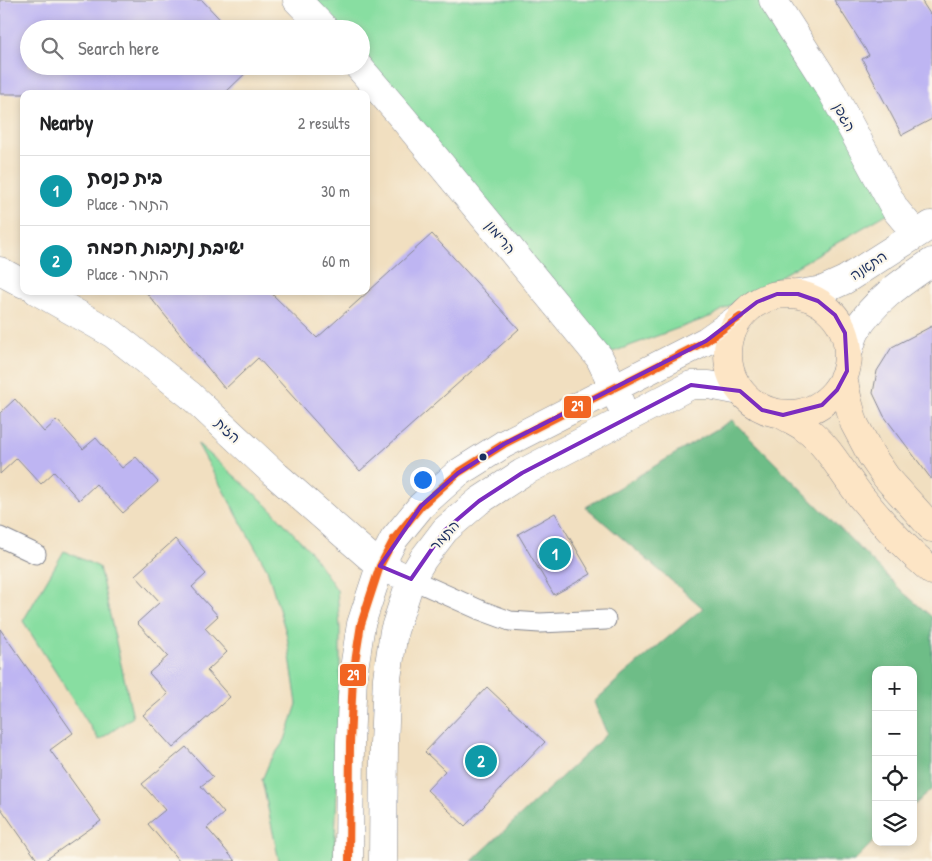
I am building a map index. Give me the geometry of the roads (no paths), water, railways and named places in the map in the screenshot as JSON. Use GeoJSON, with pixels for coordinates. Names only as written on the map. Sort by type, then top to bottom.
{"type":"FeatureCollection","features":[{"type":"Feature","properties":{"kind":"street"},"geometry":{"type":"LineString","coordinates":[[297,0],[316,20]]}},
{"type":"Feature","properties":{"kind":"street","name":"הגפן"},"geometry":{"type":"LineString","coordinates":[[773,0],[832,92],[895,210],[924,229]]}},
{"type":"Feature","properties":{"kind":"street","name":"הרימון"},"geometry":{"type":"LineString","coordinates":[[366,75],[599,357],[626,419]]}},
{"type":"Feature","properties":{"kind":"street","name":"התאנה"},"geometry":{"type":"LineString","coordinates":[[798,294],[823,290],[845,280],[924,229]]}},
{"type":"Feature","properties":{"kind":"street"},"geometry":{"type":"LineString","coordinates":[[783,415],[803,413],[822,405],[837,390],[847,371],[849,350],[856,332],[873,308],[932,262]]}},
{"type":"Feature","properties":{"kind":"street"},"geometry":{"type":"LineString","coordinates":[[0,271],[20,282]]}},
{"type":"Feature","properties":{"kind":"street"},"geometry":{"type":"LineString","coordinates":[[849,350],[845,333],[835,315],[818,301],[798,294],[777,294],[757,302],[745,311],[732,328],[727,349],[732,380],[744,398],[762,410],[783,415],[806,428],[820,441],[867,504],[916,557],[932,570]]}},
{"type":"Feature","properties":{"kind":"street","name":"הזית"},"geometry":{"type":"LineString","coordinates":[[43,295],[113,334],[190,395],[277,476],[380,566],[411,580]]}},
{"type":"Feature","properties":{"kind":"street"},"geometry":{"type":"LineString","coordinates":[[349,861],[350,743],[353,675],[361,624],[380,566],[394,539],[421,506],[458,474],[504,444],[706,341],[740,317]]}},
{"type":"Feature","properties":{"kind":"street"},"geometry":{"type":"LineString","coordinates":[[843,377],[854,423],[871,455],[886,477],[932,528]]}},
{"type":"Feature","properties":{"kind":"street","name":"התמר"},"geometry":{"type":"LineString","coordinates":[[383,861],[384,744],[387,678],[394,631],[411,580],[423,558],[445,530],[479,501],[522,473],[691,385],[709,385],[740,391]]}},
{"type":"Feature","properties":{"kind":"lane"},"geometry":{"type":"LineString","coordinates":[[0,537],[36,554]]}},
{"type":"Feature","properties":{"kind":"lane"},"geometry":{"type":"LineString","coordinates":[[411,580],[510,621],[540,623],[606,620]]}},
{"type":"Feature","properties":{"kind":"place","name":"בית כנסת"},"geometry":{"type":"Point","coordinates":[555,554]}},
{"type":"Feature","properties":{"kind":"place","name":"ישיבת נתיבות חכמה"},"geometry":{"type":"Point","coordinates":[481,761]}}]}
